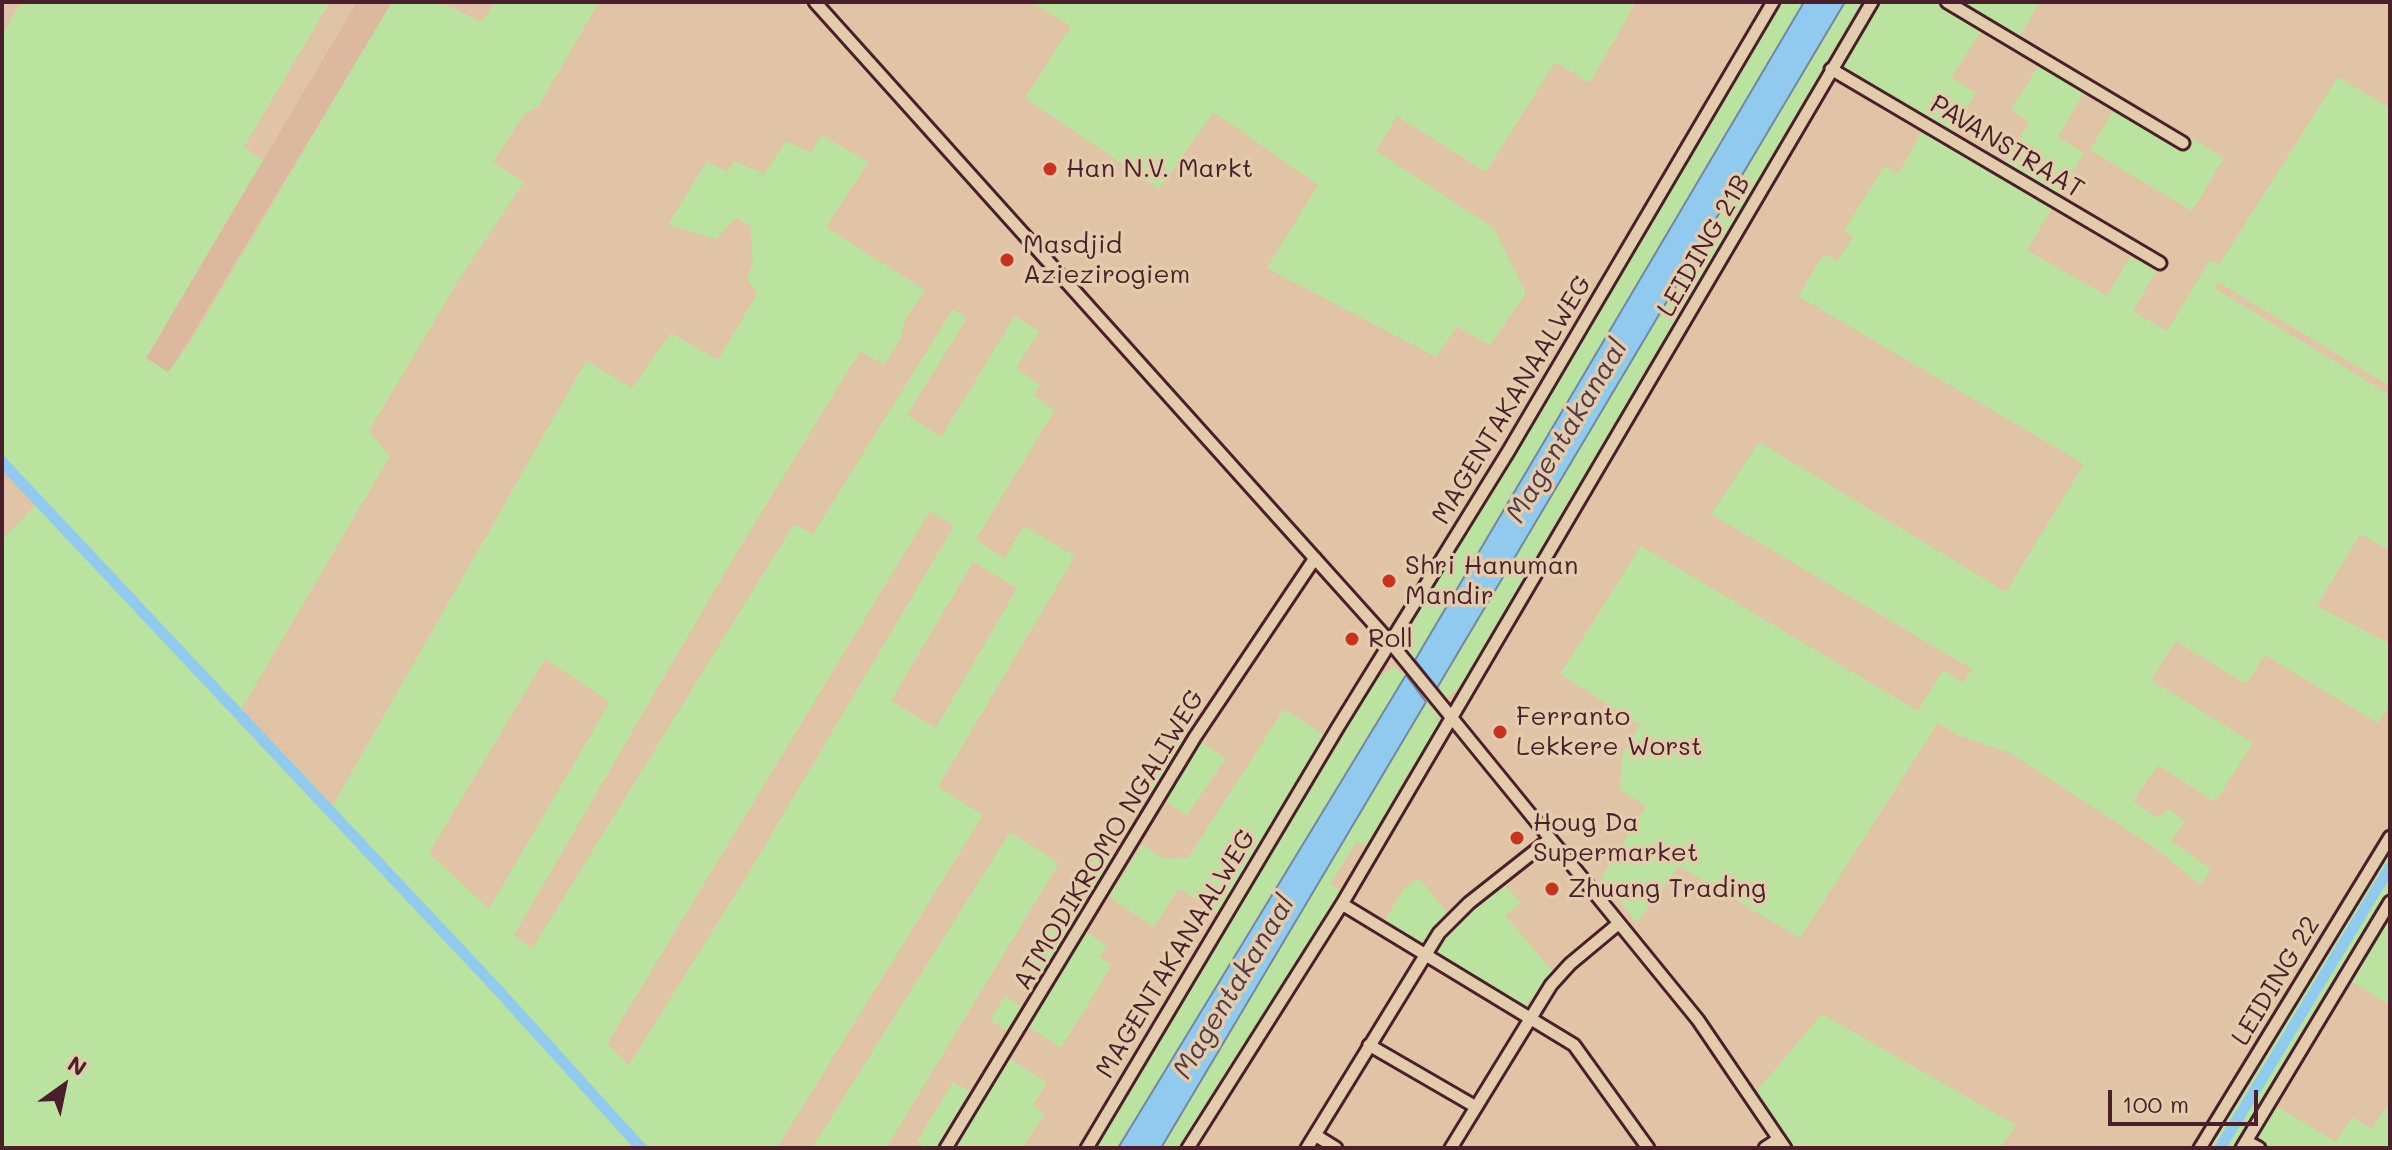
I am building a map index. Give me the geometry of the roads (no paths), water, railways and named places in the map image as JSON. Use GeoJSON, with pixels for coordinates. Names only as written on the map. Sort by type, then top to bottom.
{"type":"FeatureCollection","features":[{"type":"Feature","properties":{"kind":"street"},"geometry":{"type":"LineString","coordinates":[[815,2],[1390,642],[1704,1029],[1782,1143],[1765,1148]]}},
{"type":"Feature","properties":{"kind":"street","name":"MAGENTAKANAALWEG"},"geometry":{"type":"LineString","coordinates":[[1087,1148],[1390,642],[1508,452],[1773,2]]}},
{"type":"Feature","properties":{"kind":"street","name":"LEIDING 21B"},"geometry":{"type":"LineString","coordinates":[[1188,1148],[1342,904],[1872,2]]}},
{"type":"Feature","properties":{"kind":"street"},"geometry":{"type":"LineString","coordinates":[[1947,2],[2183,143]]}},
{"type":"Feature","properties":{"kind":"street","name":"PAVANSTRAAT"},"geometry":{"type":"LineString","coordinates":[[1831,69],[2160,263]]}},
{"type":"Feature","properties":{"kind":"street","name":"ATMODIKROMO NGALIWEG"},"geometry":{"type":"LineString","coordinates":[[946,1148],[1195,737],[1315,558]]}},
{"type":"Feature","properties":{"kind":"street","name":"LEIDING 22"},"geometry":{"type":"LineString","coordinates":[[2200,1148],[2390,837]]}},
{"type":"Feature","properties":{"kind":"street"},"geometry":{"type":"LineString","coordinates":[[1307,1148],[1424,953],[1469,903],[1550,839]]}},
{"type":"Feature","properties":{"kind":"street"},"geometry":{"type":"LineString","coordinates":[[2259,1148],[2244,1144],[2390,902]]}},
{"type":"Feature","properties":{"kind":"street"},"geometry":{"type":"LineString","coordinates":[[1342,904],[1532,1016],[1582,1053],[1648,1148]]}},
{"type":"Feature","properties":{"kind":"street"},"geometry":{"type":"LineString","coordinates":[[1451,1148],[1551,985],[1570,964],[1618,924]]}},
{"type":"Feature","properties":{"kind":"street"},"geometry":{"type":"LineString","coordinates":[[1369,1045],[1476,1107]]}},
{"type":"Feature","properties":{"kind":"street"},"geometry":{"type":"LineString","coordinates":[[1315,1135],[1336,1148]]}},
{"type":"Feature","properties":{"kind":"water","name":"Magentakanaal"},"geometry":{"type":"Polygon","coordinates":[[[1804,2],[1845,2],[1437,688],[1415,660],[1804,2]]]}},
{"type":"Feature","properties":{"kind":"water","name":"Magentakanaal"},"geometry":{"type":"Polygon","coordinates":[[[1406,675],[1426,702],[1161,1148],[1118,1148],[1406,675]]]}},
{"type":"Feature","properties":{"kind":"waterway"},"geometry":{"type":"LineString","coordinates":[[2,462],[498,990],[641,1148]]}},
{"type":"Feature","properties":{"kind":"waterway"},"geometry":{"type":"LineString","coordinates":[[2220,1148],[2390,867]]}},
{"type":"Feature","properties":{"kind":"place","name":"Han N.V. Markt"},"geometry":{"type":"Point","coordinates":[1050,169]}},
{"type":"Feature","properties":{"kind":"place","name":"Masdjid Aziezirogiem"},"geometry":{"type":"Point","coordinates":[1007,260]}},
{"type":"Feature","properties":{"kind":"place","name":"Shri Hanuman Mandir"},"geometry":{"type":"Point","coordinates":[1389,581]}},
{"type":"Feature","properties":{"kind":"place","name":"Roll"},"geometry":{"type":"Point","coordinates":[1352,639]}},
{"type":"Feature","properties":{"kind":"place","name":"Ferranto Lekkere Worst"},"geometry":{"type":"Point","coordinates":[1500,732]}},
{"type":"Feature","properties":{"kind":"place","name":"Houg Da Supermarket"},"geometry":{"type":"Point","coordinates":[1517,838]}},
{"type":"Feature","properties":{"kind":"place","name":"Zhuang Trading"},"geometry":{"type":"Point","coordinates":[1552,889]}}]}
